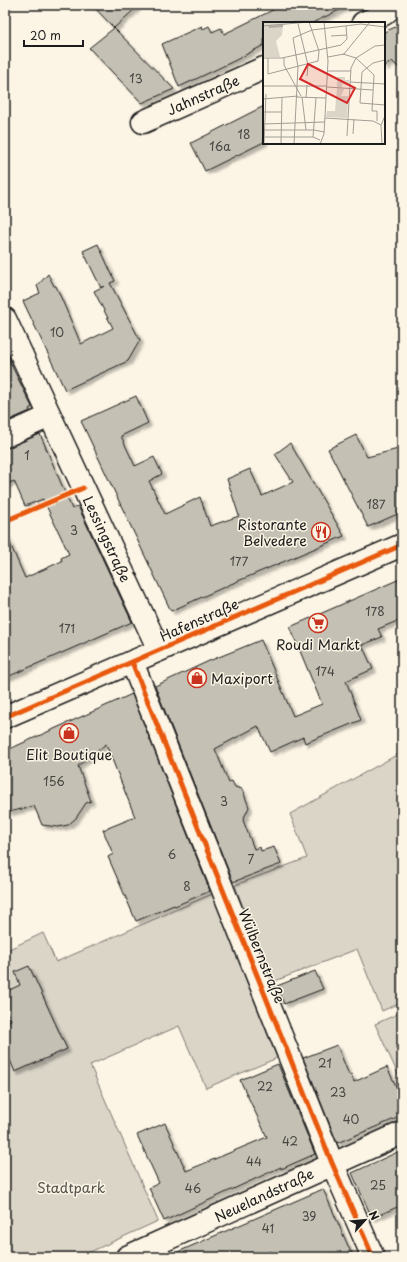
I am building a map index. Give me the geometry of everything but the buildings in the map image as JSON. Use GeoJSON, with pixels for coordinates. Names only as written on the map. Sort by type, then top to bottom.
{"type":"FeatureCollection","features":[{"type":"Feature","properties":{"kind":"street"},"geometry":{"type":"LineString","coordinates":[[365,22],[384,14],[394,5]]}},
{"type":"Feature","properties":{"kind":"street","name":"Jahnstraße"},"geometry":{"type":"LineString","coordinates":[[143,122],[263,68]]}},
{"type":"Feature","properties":{"kind":"street","name":"Lessingstraße"},"geometry":{"type":"LineString","coordinates":[[5,319],[159,650]]}},
{"type":"Feature","properties":{"kind":"street"},"geometry":{"type":"LineString","coordinates":[[5,436],[50,416]]}},
{"type":"Feature","properties":{"kind":"street","name":"Hafenstraße"},"geometry":{"type":"LineString","coordinates":[[5,717],[402,545]]}},
{"type":"Feature","properties":{"kind":"street","name":"Wülbernstraße"},"geometry":{"type":"LineString","coordinates":[[132,662],[332,1163],[373,1257]]}},
{"type":"Feature","properties":{"kind":"street","name":"Neuelandstraße"},"geometry":{"type":"LineString","coordinates":[[127,1257],[332,1163],[402,1133]]}},
{"type":"Feature","properties":{"kind":"green space"},"geometry":{"type":"Polygon","coordinates":[[[402,752],[402,1002],[382,1011],[357,949],[270,983],[235,885],[307,858],[290,814],[402,752]]]}},
{"type":"Feature","properties":{"kind":"green space","name":"Stadtpark"},"geometry":{"type":"Polygon","coordinates":[[[212,894],[277,1058],[206,1088],[179,1026],[90,1065],[158,1221],[79,1257],[5,1257],[5,951],[43,933],[56,962],[212,894]]]}},
{"type":"Feature","properties":{"kind":"green space"},"geometry":{"type":"Polygon","coordinates":[[[402,1012],[402,1083],[375,1024],[402,1012]]]}},
{"type":"Feature","properties":{"kind":"cycle path"},"geometry":{"type":"LineString","coordinates":[[5,521],[83,488]]}},
{"type":"Feature","properties":{"kind":"cycle path"},"geometry":{"type":"LineString","coordinates":[[5,717],[402,545]]}},
{"type":"Feature","properties":{"kind":"cycle path"},"geometry":{"type":"LineString","coordinates":[[132,662],[332,1163],[373,1257]]}},
{"type":"Feature","properties":{"kind":"place","name":"Ristorante Belvedere"},"geometry":{"type":"Point","coordinates":[321,532]}},
{"type":"Feature","properties":{"kind":"place","name":"Roudi Markt"},"geometry":{"type":"Point","coordinates":[318,623]}},
{"type":"Feature","properties":{"kind":"place","name":"Maxiport"},"geometry":{"type":"Point","coordinates":[197,678]}},
{"type":"Feature","properties":{"kind":"place","name":"Elit Boutique"},"geometry":{"type":"Point","coordinates":[69,733]}}]}
